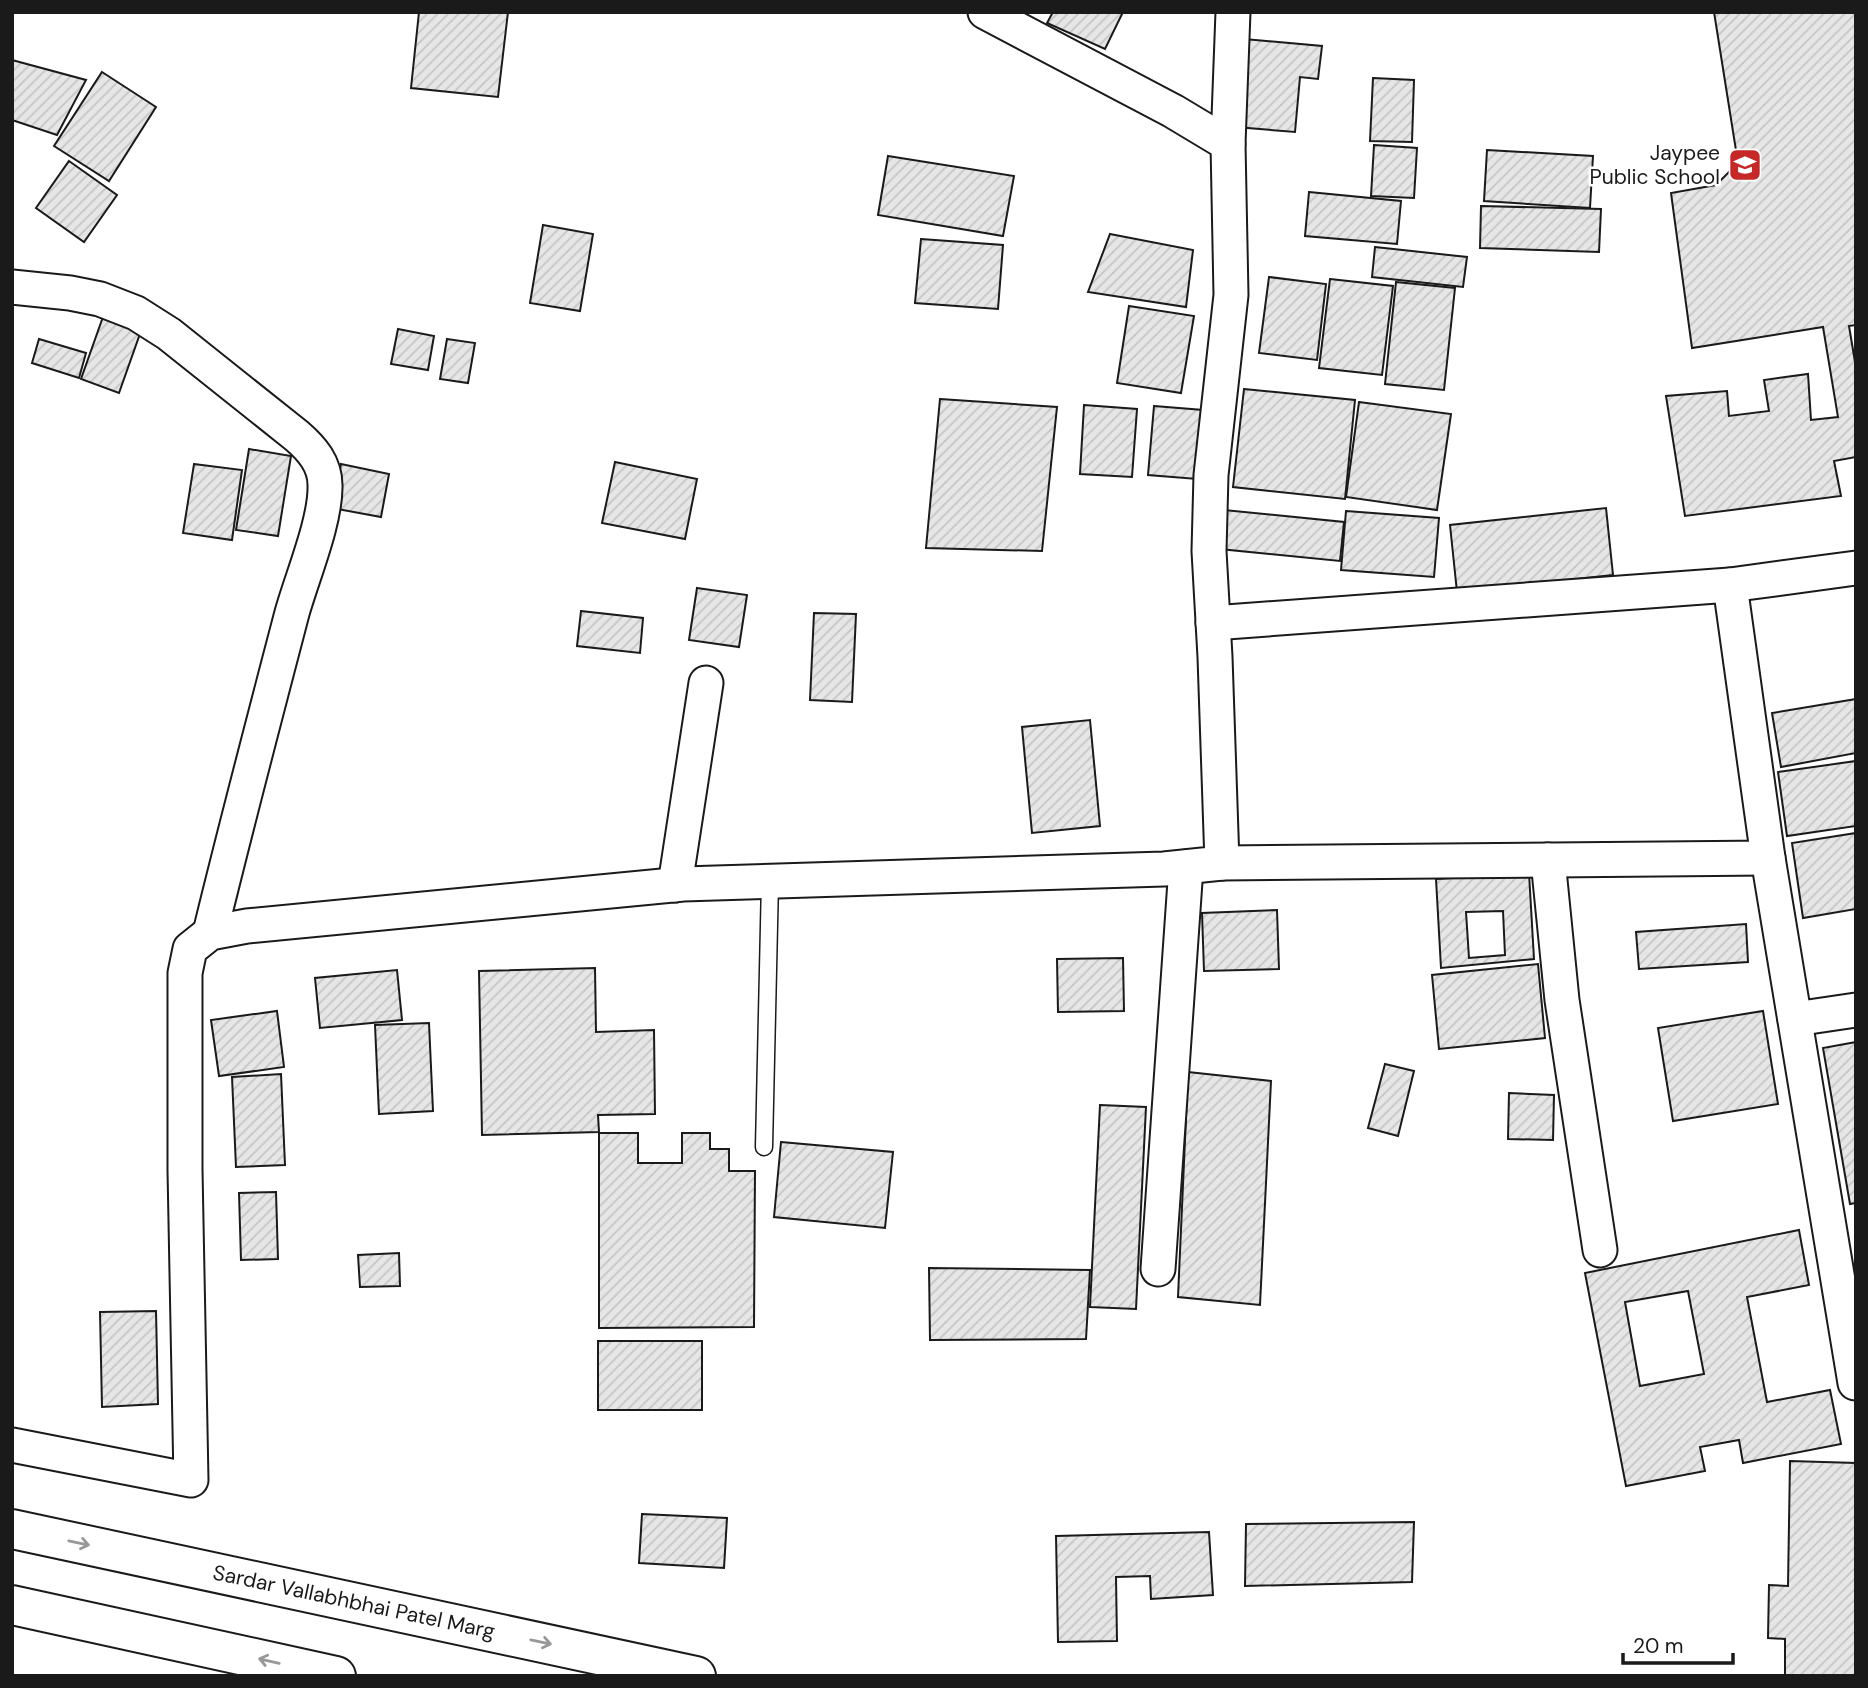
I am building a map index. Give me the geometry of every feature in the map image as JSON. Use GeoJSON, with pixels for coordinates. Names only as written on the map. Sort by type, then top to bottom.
{"type":"FeatureCollection","features":[{"type":"Feature","properties":{"kind":"street"},"geometry":{"type":"LineString","coordinates":[[985,12],[1173,111],[1228,144]]}},
{"type":"Feature","properties":{"kind":"street"},"geometry":{"type":"LineString","coordinates":[[1222,863],[1209,551],[1211,475],[1231,296],[1228,144],[1233,12]]}},
{"type":"Feature","properties":{"kind":"street"},"geometry":{"type":"LineString","coordinates":[[12,287],[100,299],[136,313],[169,334],[297,436],[311,448],[320,463],[325,482],[324,507],[284,643],[210,933]]}},
{"type":"Feature","properties":{"kind":"street"},"geometry":{"type":"LineString","coordinates":[[1213,623],[1730,585],[1856,568]]}},
{"type":"Feature","properties":{"kind":"street"},"geometry":{"type":"LineString","coordinates":[[1730,585],[1768,858],[1855,1383]]}},
{"type":"Feature","properties":{"kind":"street"},"geometry":{"type":"LineString","coordinates":[[675,885],[706,684]]}},
{"type":"Feature","properties":{"kind":"street"},"geometry":{"type":"LineString","coordinates":[[12,1445],[191,1480],[185,1157],[185,973],[190,949],[210,933],[247,926],[675,885],[1186,867],[1222,863],[1768,858]]}},
{"type":"Feature","properties":{"kind":"street"},"geometry":{"type":"LineString","coordinates":[[1548,860],[1562,1000],[1600,1250]]}},
{"type":"Feature","properties":{"kind":"street"},"geometry":{"type":"LineString","coordinates":[[1158,1269],[1186,867]]}},
{"type":"Feature","properties":{"kind":"street"},"geometry":{"type":"LineString","coordinates":[[1795,1019],[1856,1010]]}},
{"type":"Feature","properties":{"kind":"street","name":"Sardar Vallabhbhai Patel Marg"},"geometry":{"type":"LineString","coordinates":[[12,1529],[696,1676]]}},
{"type":"Feature","properties":{"kind":"street"},"geometry":{"type":"LineString","coordinates":[[12,1605],[336,1676]]}},
{"type":"Feature","properties":{"kind":"lane"},"geometry":{"type":"LineString","coordinates":[[764,1147],[770,881]]}},
{"type":"Feature","properties":{"kind":"building"},"geometry":{"type":"Polygon","coordinates":[[[419,12],[508,12],[498,97],[411,88],[419,12]]]}},
{"type":"Feature","properties":{"kind":"building"},"geometry":{"type":"Polygon","coordinates":[[[1053,12],[1123,12],[1105,49],[1047,23],[1053,12]]]}},
{"type":"Feature","properties":{"kind":"building"},"geometry":{"type":"Polygon","coordinates":[[[1714,12],[1856,12],[1856,325],[1849,326],[1856,368],[1856,457],[1834,461],[1841,496],[1685,516],[1666,396],[1727,391],[1729,416],[1769,411],[1764,380],[1808,374],[1811,420],[1838,417],[1823,327],[1692,348],[1671,193],[1716,185],[1738,163],[1714,12]]]}},
{"type":"Feature","properties":{"kind":"building"},"geometry":{"type":"Polygon","coordinates":[[[1244,39],[1322,46],[1318,79],[1300,77],[1295,132],[1236,127],[1244,39]]]}},
{"type":"Feature","properties":{"kind":"building"},"geometry":{"type":"Polygon","coordinates":[[[12,60],[86,80],[57,135],[12,120],[12,60]]]}},
{"type":"Feature","properties":{"kind":"building"},"geometry":{"type":"Polygon","coordinates":[[[102,72],[156,107],[109,181],[54,146],[102,72]]]}},
{"type":"Feature","properties":{"kind":"building"},"geometry":{"type":"Polygon","coordinates":[[[1373,78],[1414,80],[1412,142],[1370,141],[1373,78]]]}},
{"type":"Feature","properties":{"kind":"building"},"geometry":{"type":"Polygon","coordinates":[[[1374,145],[1417,148],[1414,198],[1371,196],[1374,145]]]}},
{"type":"Feature","properties":{"kind":"building"},"geometry":{"type":"Polygon","coordinates":[[[1487,150],[1593,156],[1590,208],[1484,201],[1487,150]]]}},
{"type":"Feature","properties":{"kind":"building"},"geometry":{"type":"Polygon","coordinates":[[[888,156],[1014,176],[1003,236],[878,215],[888,156]]]}},
{"type":"Feature","properties":{"kind":"building"},"geometry":{"type":"Polygon","coordinates":[[[69,161],[117,195],[84,242],[36,208],[69,161]]]}},
{"type":"Feature","properties":{"kind":"building"},"geometry":{"type":"Polygon","coordinates":[[[1309,192],[1401,201],[1397,244],[1305,236],[1309,192]]]}},
{"type":"Feature","properties":{"kind":"building"},"geometry":{"type":"Polygon","coordinates":[[[1481,206],[1601,209],[1599,252],[1480,248],[1481,206]]]}},
{"type":"Feature","properties":{"kind":"building"},"geometry":{"type":"Polygon","coordinates":[[[543,225],[593,234],[580,311],[530,303],[543,225]]]}},
{"type":"Feature","properties":{"kind":"building"},"geometry":{"type":"Polygon","coordinates":[[[1110,234],[1193,250],[1186,307],[1088,292],[1110,234]]]}},
{"type":"Feature","properties":{"kind":"building"},"geometry":{"type":"Polygon","coordinates":[[[921,239],[1003,245],[998,309],[915,303],[921,239]]]}},
{"type":"Feature","properties":{"kind":"building"},"geometry":{"type":"Polygon","coordinates":[[[1375,247],[1467,257],[1463,287],[1372,277],[1375,247]]]}},
{"type":"Feature","properties":{"kind":"building"},"geometry":{"type":"Polygon","coordinates":[[[1269,277],[1326,284],[1317,360],[1259,353],[1269,277]]]}},
{"type":"Feature","properties":{"kind":"building"},"geometry":{"type":"Polygon","coordinates":[[[1330,279],[1393,286],[1382,375],[1319,368],[1330,279]]]}},
{"type":"Feature","properties":{"kind":"building"},"geometry":{"type":"Polygon","coordinates":[[[1396,282],[1455,288],[1444,390],[1385,384],[1396,282]]]}},
{"type":"Feature","properties":{"kind":"building"},"geometry":{"type":"Polygon","coordinates":[[[1129,306],[1194,316],[1181,393],[1117,383],[1129,306]]]}},
{"type":"Feature","properties":{"kind":"building"},"geometry":{"type":"Polygon","coordinates":[[[104,314],[142,328],[119,393],[81,379],[104,314]]]}},
{"type":"Feature","properties":{"kind":"building"},"geometry":{"type":"Polygon","coordinates":[[[398,329],[434,336],[428,370],[391,364],[398,329]]]}},
{"type":"Feature","properties":{"kind":"building"},"geometry":{"type":"Polygon","coordinates":[[[39,339],[86,353],[79,378],[32,363],[39,339]]]}},
{"type":"Feature","properties":{"kind":"building"},"geometry":{"type":"Polygon","coordinates":[[[447,339],[475,343],[468,383],[440,379],[447,339]]]}},
{"type":"Feature","properties":{"kind":"building"},"geometry":{"type":"Polygon","coordinates":[[[1244,389],[1355,400],[1345,499],[1233,487],[1244,389]]]}},
{"type":"Feature","properties":{"kind":"building"},"geometry":{"type":"Polygon","coordinates":[[[940,399],[1057,407],[1042,551],[926,548],[940,399]]]}},
{"type":"Feature","properties":{"kind":"building"},"geometry":{"type":"Polygon","coordinates":[[[1359,402],[1451,414],[1437,510],[1346,497],[1359,402]]]}},
{"type":"Feature","properties":{"kind":"building"},"geometry":{"type":"Polygon","coordinates":[[[1084,405],[1137,409],[1132,477],[1080,474],[1084,405]]]}},
{"type":"Feature","properties":{"kind":"building"},"geometry":{"type":"Polygon","coordinates":[[[1154,406],[1203,410],[1197,479],[1148,475],[1154,406]]]}},
{"type":"Feature","properties":{"kind":"building"},"geometry":{"type":"Polygon","coordinates":[[[249,449],[291,456],[278,536],[236,530],[249,449]]]}},
{"type":"Feature","properties":{"kind":"building"},"geometry":{"type":"Polygon","coordinates":[[[615,462],[697,479],[685,539],[602,523],[615,462]]]}},
{"type":"Feature","properties":{"kind":"building"},"geometry":{"type":"Polygon","coordinates":[[[194,464],[242,470],[232,540],[183,533],[194,464]]]}},
{"type":"Feature","properties":{"kind":"building"},"geometry":{"type":"Polygon","coordinates":[[[341,464],[389,474],[381,517],[332,508],[341,464]]]}},
{"type":"Feature","properties":{"kind":"building"},"geometry":{"type":"Polygon","coordinates":[[[1606,508],[1613,575],[1457,592],[1450,525],[1606,508]]]}},
{"type":"Feature","properties":{"kind":"building"},"geometry":{"type":"Polygon","coordinates":[[[1224,510],[1344,522],[1340,561],[1220,549],[1224,510]]]}},
{"type":"Feature","properties":{"kind":"building"},"geometry":{"type":"Polygon","coordinates":[[[1346,511],[1439,518],[1434,577],[1341,570],[1346,511]]]}},
{"type":"Feature","properties":{"kind":"building"},"geometry":{"type":"Polygon","coordinates":[[[697,588],[747,595],[739,647],[689,640],[697,588]]]}},
{"type":"Feature","properties":{"kind":"building"},"geometry":{"type":"Polygon","coordinates":[[[581,611],[643,618],[640,653],[577,646],[581,611]]]}},
{"type":"Feature","properties":{"kind":"building"},"geometry":{"type":"Polygon","coordinates":[[[814,613],[856,614],[852,702],[810,700],[814,613]]]}},
{"type":"Feature","properties":{"kind":"building"},"geometry":{"type":"Polygon","coordinates":[[[1856,699],[1856,753],[1781,767],[1772,713],[1856,699]]]}},
{"type":"Feature","properties":{"kind":"building"},"geometry":{"type":"Polygon","coordinates":[[[1090,720],[1100,826],[1032,833],[1022,727],[1090,720]]]}},
{"type":"Feature","properties":{"kind":"building"},"geometry":{"type":"Polygon","coordinates":[[[1856,761],[1856,826],[1787,836],[1778,772],[1856,761]]]}},
{"type":"Feature","properties":{"kind":"building"},"geometry":{"type":"Polygon","coordinates":[[[1856,833],[1856,909],[1803,918],[1792,843],[1856,833]]]}},
{"type":"Feature","properties":{"kind":"building"},"geometry":{"type":"Polygon","coordinates":[[[1529,873],[1534,959],[1441,968],[1436,879],[1529,873]],[[1503,911],[1466,912],[1469,958],[1505,955],[1503,911]]]}},
{"type":"Feature","properties":{"kind":"building"},"geometry":{"type":"Polygon","coordinates":[[[1277,910],[1279,969],[1204,971],[1202,913],[1277,910]]]}},
{"type":"Feature","properties":{"kind":"building"},"geometry":{"type":"Polygon","coordinates":[[[1746,924],[1748,962],[1639,969],[1636,932],[1746,924]]]}},
{"type":"Feature","properties":{"kind":"building"},"geometry":{"type":"Polygon","coordinates":[[[1123,958],[1124,1011],[1058,1012],[1057,959],[1123,958]]]}},
{"type":"Feature","properties":{"kind":"building"},"geometry":{"type":"Polygon","coordinates":[[[1538,964],[1545,1038],[1439,1049],[1432,975],[1538,964]]]}},
{"type":"Feature","properties":{"kind":"building"},"geometry":{"type":"Polygon","coordinates":[[[595,968],[596,1032],[654,1030],[655,1114],[598,1115],[599,1132],[482,1135],[479,971],[595,968]]]}},
{"type":"Feature","properties":{"kind":"building"},"geometry":{"type":"Polygon","coordinates":[[[397,970],[402,1020],[320,1028],[315,978],[397,970]]]}},
{"type":"Feature","properties":{"kind":"building"},"geometry":{"type":"Polygon","coordinates":[[[277,1011],[284,1067],[219,1076],[211,1020],[277,1011]]]}},
{"type":"Feature","properties":{"kind":"building"},"geometry":{"type":"Polygon","coordinates":[[[1763,1011],[1778,1104],[1673,1121],[1658,1028],[1763,1011]]]}},
{"type":"Feature","properties":{"kind":"building"},"geometry":{"type":"Polygon","coordinates":[[[429,1023],[433,1111],[379,1114],[375,1025],[429,1023]]]}},
{"type":"Feature","properties":{"kind":"building"},"geometry":{"type":"Polygon","coordinates":[[[1856,1042],[1856,1203],[1850,1204],[1823,1048],[1856,1042]]]}},
{"type":"Feature","properties":{"kind":"building"},"geometry":{"type":"Polygon","coordinates":[[[1385,1064],[1414,1071],[1398,1136],[1368,1128],[1385,1064]]]}},
{"type":"Feature","properties":{"kind":"building"},"geometry":{"type":"Polygon","coordinates":[[[1188,1072],[1271,1081],[1260,1305],[1178,1297],[1188,1072]]]}},
{"type":"Feature","properties":{"kind":"building"},"geometry":{"type":"Polygon","coordinates":[[[281,1074],[285,1165],[236,1167],[232,1077],[281,1074]]]}},
{"type":"Feature","properties":{"kind":"building"},"geometry":{"type":"Polygon","coordinates":[[[1509,1093],[1554,1095],[1553,1140],[1508,1139],[1509,1093]]]}},
{"type":"Feature","properties":{"kind":"building"},"geometry":{"type":"Polygon","coordinates":[[[1100,1105],[1146,1107],[1136,1309],[1090,1307],[1100,1105]]]}},
{"type":"Feature","properties":{"kind":"building"},"geometry":{"type":"Polygon","coordinates":[[[599,1133],[638,1133],[638,1163],[682,1163],[682,1133],[710,1133],[710,1149],[729,1149],[729,1171],[755,1171],[754,1327],[599,1328],[599,1133]]]}},
{"type":"Feature","properties":{"kind":"building"},"geometry":{"type":"Polygon","coordinates":[[[781,1142],[893,1152],[885,1228],[774,1217],[781,1142]]]}},
{"type":"Feature","properties":{"kind":"building"},"geometry":{"type":"Polygon","coordinates":[[[276,1192],[278,1259],[241,1260],[239,1193],[276,1192]]]}},
{"type":"Feature","properties":{"kind":"building"},"geometry":{"type":"Polygon","coordinates":[[[1799,1230],[1809,1285],[1747,1297],[1767,1402],[1830,1390],[1841,1444],[1743,1463],[1739,1440],[1700,1447],[1705,1471],[1626,1486],[1585,1273],[1799,1230]],[[1688,1291],[1625,1302],[1640,1386],[1704,1374],[1688,1291]]]}},
{"type":"Feature","properties":{"kind":"building"},"geometry":{"type":"Polygon","coordinates":[[[399,1253],[400,1286],[360,1287],[358,1255],[399,1253]]]}},
{"type":"Feature","properties":{"kind":"building"},"geometry":{"type":"Polygon","coordinates":[[[929,1268],[1090,1270],[1086,1339],[930,1340],[929,1268]]]}},
{"type":"Feature","properties":{"kind":"building"},"geometry":{"type":"Polygon","coordinates":[[[156,1311],[158,1404],[102,1407],[100,1312],[156,1311]]]}},
{"type":"Feature","properties":{"kind":"building"},"geometry":{"type":"Polygon","coordinates":[[[598,1341],[702,1341],[702,1410],[598,1410],[598,1341]]]}},
{"type":"Feature","properties":{"kind":"building"},"geometry":{"type":"Polygon","coordinates":[[[1790,1461],[1856,1463],[1856,1676],[1785,1676],[1785,1639],[1768,1638],[1769,1585],[1788,1586],[1790,1461]]]}},
{"type":"Feature","properties":{"kind":"building"},"geometry":{"type":"Polygon","coordinates":[[[642,1514],[727,1518],[724,1568],[639,1563],[642,1514]]]}},
{"type":"Feature","properties":{"kind":"building"},"geometry":{"type":"Polygon","coordinates":[[[1414,1522],[1412,1582],[1245,1586],[1246,1524],[1414,1522]]]}},
{"type":"Feature","properties":{"kind":"building"},"geometry":{"type":"Polygon","coordinates":[[[1209,1532],[1213,1595],[1151,1599],[1150,1576],[1116,1577],[1117,1641],[1058,1642],[1056,1536],[1209,1532]]]}},
{"type":"Feature","properties":{"kind":"place","name":"Jaypee Public School"},"geometry":{"type":"Point","coordinates":[1745,165]}}]}
